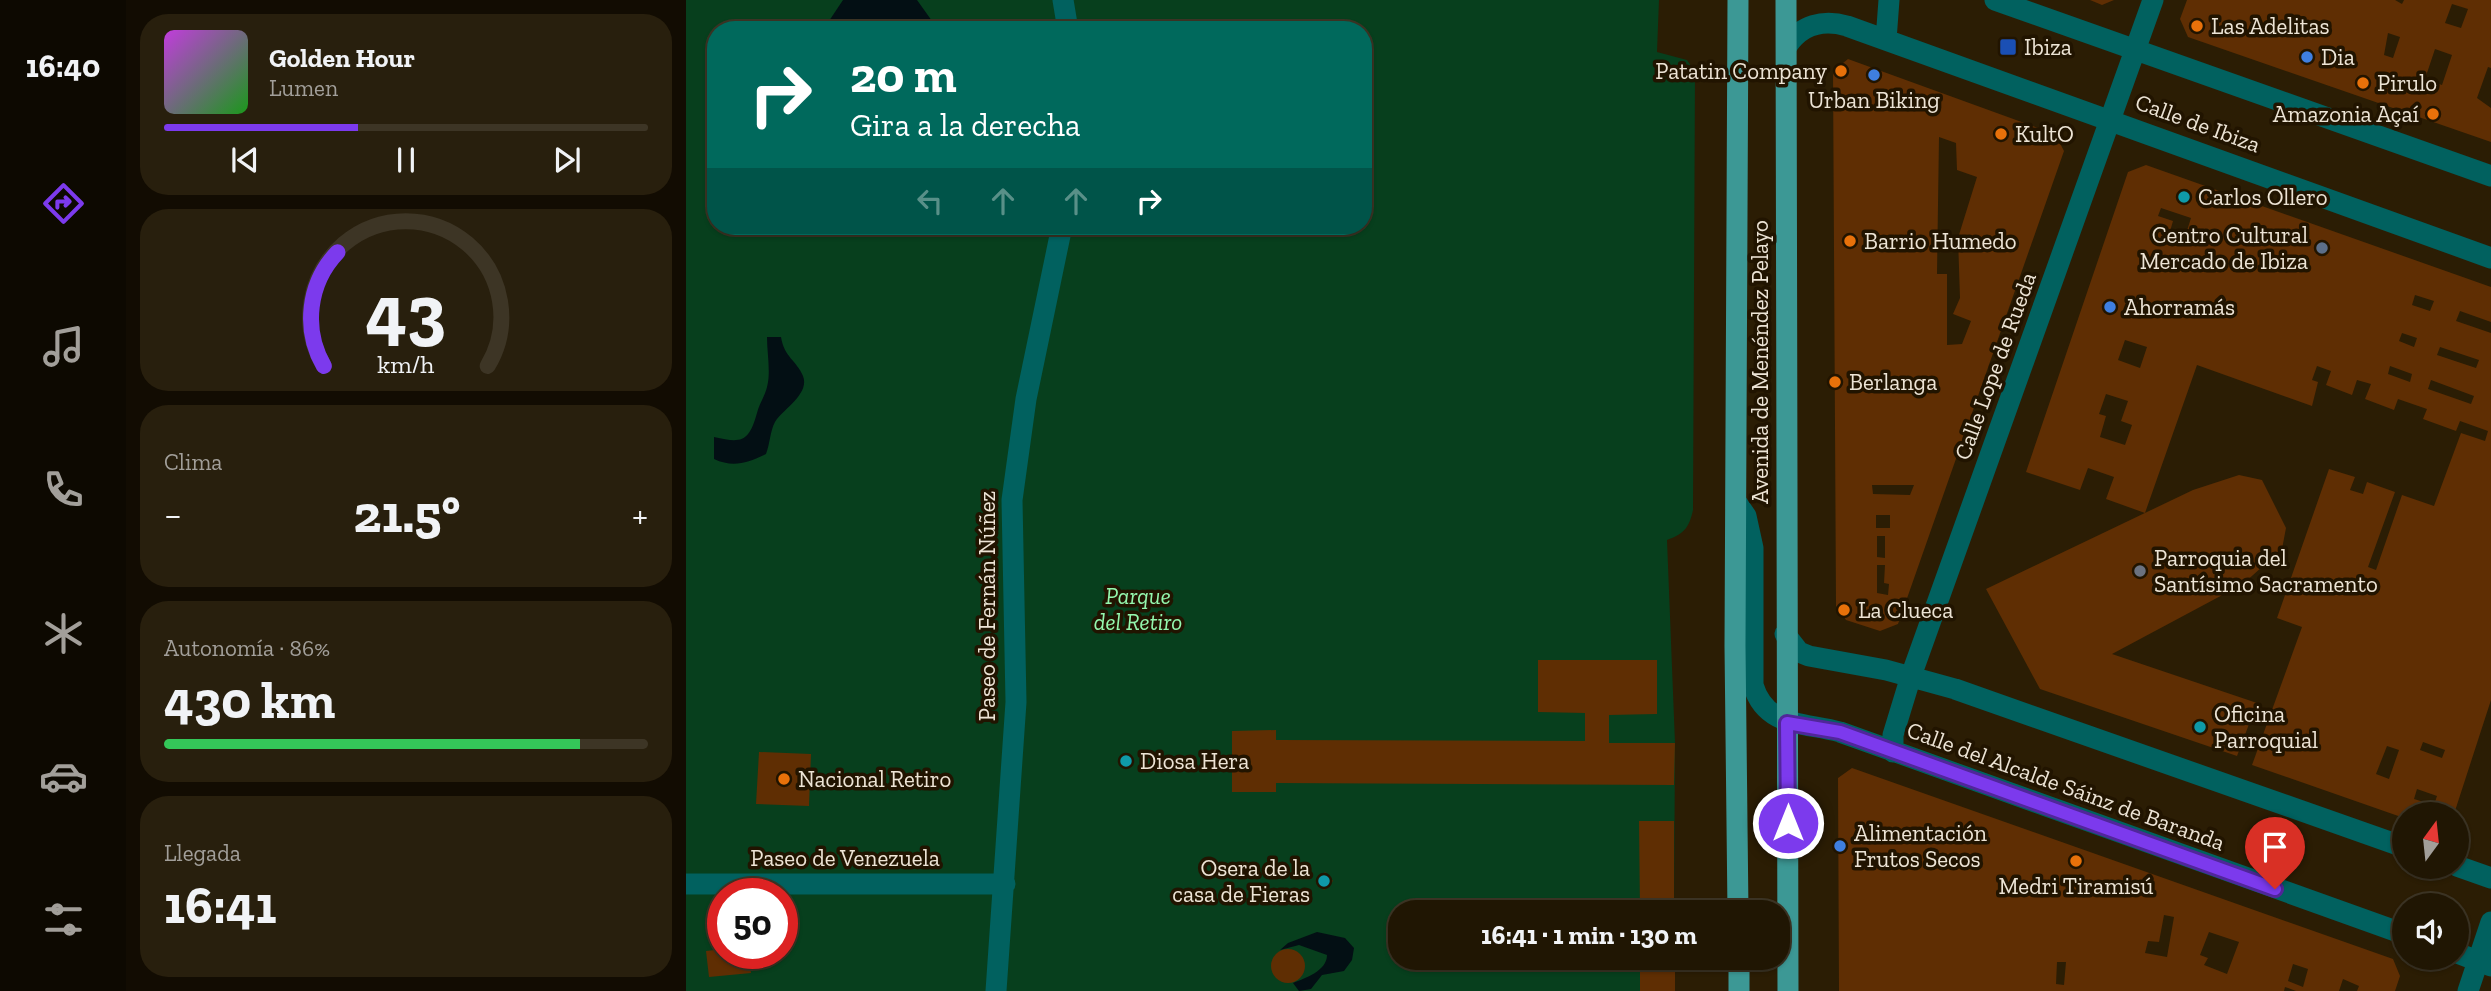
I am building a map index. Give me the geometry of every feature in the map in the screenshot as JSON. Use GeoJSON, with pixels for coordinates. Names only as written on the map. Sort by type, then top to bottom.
{"type":"FeatureCollection","features":[{"type":"Feature","properties":{"kind":"main road","name":"Avenida de Menéndez Pelayo"},"geometry":{"type":"LineString","coordinates":[[1738,0],[1738,900]]}},
{"type":"Feature","properties":{"kind":"main road","name":"Avenida de Menéndez Pelayo"},"geometry":{"type":"LineString","coordinates":[[1786,0],[1785,634],[1788,991]]}},
{"type":"Feature","properties":{"kind":"main road"},"geometry":{"type":"LineString","coordinates":[[1739,970],[1740,991]]}},
{"type":"Feature","properties":{"kind":"street"},"geometry":{"type":"LineString","coordinates":[[1063,0],[1066,21]]}},
{"type":"Feature","properties":{"kind":"street"},"geometry":{"type":"LineString","coordinates":[[1886,40],[1889,0]]}},
{"type":"Feature","properties":{"kind":"street","name":"Calle de Ibiza"},"geometry":{"type":"LineString","coordinates":[[1995,0],[2491,176]]}},
{"type":"Feature","properties":{"kind":"street","name":"Calle Lope de Rueda"},"geometry":{"type":"LineString","coordinates":[[1893,752],[1893,735],[1912,677],[2153,0]]}},
{"type":"Feature","properties":{"kind":"street","name":"Calle de Ibiza"},"geometry":{"type":"LineString","coordinates":[[1787,46],[1799,31],[1809,26],[1830,23],[1847,26],[2112,118],[2491,258]]}},
{"type":"Feature","properties":{"kind":"street","name":"Paseo de Fernán Núñez"},"geometry":{"type":"LineString","coordinates":[[996,991],[1016,702],[1012,500],[1026,399],[1060,235]]}},
{"type":"Feature","properties":{"kind":"street","name":"Avenida de Menéndez Pelayo"},"geometry":{"type":"LineString","coordinates":[[1737,503],[1746,516],[1753,548],[1754,685],[1763,706],[1787,723]]}},
{"type":"Feature","properties":{"kind":"street"},"geometry":{"type":"LineString","coordinates":[[1785,634],[1799,652],[1809,656],[1912,677],[1955,689],[2392,843]]}},
{"type":"Feature","properties":{"kind":"street","name":"Calle del Alcalde Sáinz de Baranda"},"geometry":{"type":"LineString","coordinates":[[1787,723],[1831,729],[2392,930]]}},
{"type":"Feature","properties":{"kind":"street"},"geometry":{"type":"LineString","coordinates":[[2469,870],[2491,878]]}},
{"type":"Feature","properties":{"kind":"street","name":"Paseo de Venezuela"},"geometry":{"type":"LineString","coordinates":[[686,884],[1005,884]]}},
{"type":"Feature","properties":{"kind":"street"},"geometry":{"type":"LineString","coordinates":[[2468,991],[2484,963],[2491,922]]}},
{"type":"Feature","properties":{"kind":"green space","name":"Parque del Retiro"},"geometry":{"type":"Polygon","coordinates":[[[686,0],[1659,0],[1657,52],[1687,60],[1695,72],[1693,510],[1685,530],[1667,540],[1675,743],[1674,900],[1388,900],[1388,970],[1675,970],[1675,991],[686,991],[686,0]]]}},
{"type":"Feature","properties":{"kind":"shaded area"},"geometry":{"type":"Polygon","coordinates":[[[843,0],[917,0],[932,21],[829,21],[843,0]]]}},
{"type":"Feature","properties":{"kind":"shaded area"},"geometry":{"type":"Polygon","coordinates":[[[767,337],[781,337],[785,349],[803,376],[803,389],[775,422],[766,454],[740,463],[721,462],[714,459],[714,437],[738,440],[748,435],[766,390],[769,369],[767,337]]]}},
{"type":"Feature","properties":{"kind":"shaded area"},"geometry":{"type":"Polygon","coordinates":[[[1317,932],[1345,938],[1354,948],[1352,960],[1344,971],[1322,975],[1311,989],[1299,991],[1293,983],[1319,970],[1327,955],[1299,945],[1280,950],[1288,943],[1317,932]]]}},
{"type":"Feature","properties":{"kind":"building"},"geometry":{"type":"Polygon","coordinates":[[[2090,0],[2114,0],[2102,5],[2090,0]]]}},
{"type":"Feature","properties":{"kind":"building"},"geometry":{"type":"Polygon","coordinates":[[[2187,0],[2395,0],[2402,4],[2404,0],[2491,0],[2491,68],[2488,67],[2477,98],[2491,108],[2491,142],[2188,37],[2180,19],[2187,0]],[[2452,4],[2445,23],[2461,28],[2468,9],[2452,4]],[[2388,33],[2384,55],[2393,58],[2400,37],[2388,33]],[[2435,49],[2425,79],[2442,85],[2452,55],[2435,49]]]}},
{"type":"Feature","properties":{"kind":"building"},"geometry":{"type":"Polygon","coordinates":[[[1848,59],[2055,134],[2064,151],[1898,624],[1880,631],[1846,620],[1836,606],[1833,71],[1848,59]],[[1939,137],[1937,274],[1947,274],[1947,345],[1962,344],[1971,321],[1953,314],[1960,298],[1958,238],[1977,177],[1957,170],[1956,143],[1939,137]],[[1872,485],[1873,494],[1910,495],[1914,485],[1872,485]],[[1876,515],[1876,528],[1890,528],[1890,515],[1876,515]],[[1877,536],[1877,557],[1885,558],[1885,536],[1877,536]],[[1877,565],[1877,593],[1888,595],[1889,584],[1884,583],[1885,565],[1877,565]]]}},
{"type":"Feature","properties":{"kind":"building"},"geometry":{"type":"Polygon","coordinates":[[[2146,165],[2491,287],[2491,322],[2460,311],[2456,321],[2491,333],[2491,700],[2458,802],[2435,802],[2437,796],[2417,789],[2414,799],[2424,802],[2392,802],[2392,814],[2252,765],[2302,627],[2277,618],[2329,469],[2355,477],[2350,490],[2363,494],[2367,482],[2395,492],[2368,567],[2376,570],[2402,495],[2434,506],[2461,433],[2485,441],[2488,431],[2460,421],[2456,431],[2423,419],[2427,409],[2398,399],[2394,410],[2365,399],[2371,384],[2357,380],[2352,395],[2326,385],[2331,371],[2317,366],[2312,380],[2318,382],[2312,406],[2197,365],[2145,513],[2106,499],[2114,477],[2088,468],[2080,490],[2026,472],[2128,172],[2146,165]],[[2161,208],[2158,216],[2173,221],[2169,235],[2184,240],[2191,218],[2161,208]],[[2415,295],[2412,305],[2430,311],[2434,301],[2415,295]],[[2402,333],[2399,341],[2414,347],[2417,338],[2402,333]],[[2125,340],[2118,360],[2140,368],[2147,347],[2125,340]],[[2440,347],[2437,355],[2476,368],[2479,360],[2440,347]],[[2390,366],[2388,374],[2410,382],[2412,374],[2390,366]],[[2431,380],[2428,389],[2471,404],[2474,396],[2431,380]],[[2106,394],[2099,414],[2106,416],[2100,437],[2125,445],[2132,425],[2121,421],[2128,401],[2106,394]],[[2423,742],[2420,750],[2442,758],[2445,750],[2423,742]],[[2387,746],[2376,774],[2389,779],[2399,750],[2387,746]]]}},
{"type":"Feature","properties":{"kind":"building","name":"Parroquia del Santísimo Sacramento"},"geometry":{"type":"Polygon","coordinates":[[[2239,475],[2262,480],[2286,528],[2282,549],[2243,584],[2112,654],[2257,703],[2237,756],[2040,689],[1986,589],[2193,490],[2239,475]]]}},
{"type":"Feature","properties":{"kind":"building"},"geometry":{"type":"Polygon","coordinates":[[[1538,660],[1657,660],[1657,714],[1609,715],[1609,743],[1675,743],[1674,785],[1276,783],[1276,792],[1232,792],[1232,731],[1276,730],[1276,740],[1585,741],[1585,713],[1538,712],[1538,660]]]}},
{"type":"Feature","properties":{"kind":"building","name":"Nacional Retiro"},"geometry":{"type":"Polygon","coordinates":[[[759,752],[811,754],[809,806],[756,804],[759,752]]]}},
{"type":"Feature","properties":{"kind":"building"},"geometry":{"type":"Polygon","coordinates":[[[1852,768],[2392,959],[2392,970],[2398,970],[2400,976],[2395,991],[2357,991],[2359,986],[2343,979],[2339,991],[2296,991],[2285,987],[2284,991],[1839,991],[1838,778],[1852,768]],[[2164,915],[2159,942],[2148,941],[2145,953],[2167,957],[2174,917],[2164,915]],[[2209,932],[2200,955],[2208,958],[2204,965],[2227,974],[2239,942],[2209,932]],[[2057,962],[2056,984],[2064,985],[2066,962],[2057,962]],[[2293,964],[2288,981],[2303,987],[2308,969],[2293,964]]]}},
{"type":"Feature","properties":{"kind":"building"},"geometry":{"type":"Polygon","coordinates":[[[1639,821],[1674,821],[1674,900],[1640,900],[1639,821]]]}},
{"type":"Feature","properties":{"kind":"building","name":"Osera de la casa de Fieras"},"geometry":{"type":"Polygon","coordinates":[[[1325,872],[1333,881],[1324,890],[1316,882],[1325,872]]]}},
{"type":"Feature","properties":{"kind":"building"},"geometry":{"type":"Polygon","coordinates":[[[1288,949],[1300,954],[1305,966],[1300,978],[1288,983],[1276,978],[1271,966],[1276,954],[1288,949]]]}},
{"type":"Feature","properties":{"kind":"building"},"geometry":{"type":"Polygon","coordinates":[[[708,969],[751,969],[751,973],[709,977],[708,969]]]}},
{"type":"Feature","properties":{"kind":"building"},"geometry":{"type":"Polygon","coordinates":[[[1640,970],[1675,970],[1675,991],[1640,991],[1640,970]]]}},
{"type":"Feature","properties":{"kind":"place","name":"Las Adelitas"},"geometry":{"type":"Point","coordinates":[2197,26]}},
{"type":"Feature","properties":{"kind":"place","name":"Ibiza"},"geometry":{"type":"Point","coordinates":[2008,47]}},
{"type":"Feature","properties":{"kind":"place","name":"Dia"},"geometry":{"type":"Point","coordinates":[2307,57]}},
{"type":"Feature","properties":{"kind":"place","name":"Patatin Company"},"geometry":{"type":"Point","coordinates":[1841,71]}},
{"type":"Feature","properties":{"kind":"place","name":"Urban Biking"},"geometry":{"type":"Point","coordinates":[1874,75]}},
{"type":"Feature","properties":{"kind":"place","name":"Pirulo"},"geometry":{"type":"Point","coordinates":[2363,83]}},
{"type":"Feature","properties":{"kind":"place","name":"Amazonia Açaí"},"geometry":{"type":"Point","coordinates":[2433,114]}},
{"type":"Feature","properties":{"kind":"place","name":"KultO"},"geometry":{"type":"Point","coordinates":[2001,134]}},
{"type":"Feature","properties":{"kind":"place","name":"Carlos Ollero"},"geometry":{"type":"Point","coordinates":[2184,197]}},
{"type":"Feature","properties":{"kind":"place","name":"Barrio Humedo"},"geometry":{"type":"Point","coordinates":[1850,241]}},
{"type":"Feature","properties":{"kind":"place","name":"Centro Cultural Mercado de Ibiza"},"geometry":{"type":"Point","coordinates":[2322,248]}},
{"type":"Feature","properties":{"kind":"place","name":"Ahorramás"},"geometry":{"type":"Point","coordinates":[2110,307]}},
{"type":"Feature","properties":{"kind":"place","name":"Berlanga"},"geometry":{"type":"Point","coordinates":[1835,382]}},
{"type":"Feature","properties":{"kind":"place","name":"Parroquia del Santísimo Sacramento"},"geometry":{"type":"Point","coordinates":[2140,571]}},
{"type":"Feature","properties":{"kind":"place","name":"La Clueca"},"geometry":{"type":"Point","coordinates":[1844,610]}},
{"type":"Feature","properties":{"kind":"place","name":"Oficina Parroquial"},"geometry":{"type":"Point","coordinates":[2200,727]}},
{"type":"Feature","properties":{"kind":"place","name":"Diosa Hera"},"geometry":{"type":"Point","coordinates":[1126,761]}},
{"type":"Feature","properties":{"kind":"place","name":"Nacional Retiro"},"geometry":{"type":"Point","coordinates":[784,779]}},
{"type":"Feature","properties":{"kind":"place","name":"Alimentación Frutos Secos"},"geometry":{"type":"Point","coordinates":[1840,846]}},
{"type":"Feature","properties":{"kind":"place","name":"Medri Tiramisú"},"geometry":{"type":"Point","coordinates":[2076,861]}},
{"type":"Feature","properties":{"kind":"place","name":"Osera de la casa de Fieras"},"geometry":{"type":"Point","coordinates":[1324,881]}},
{"type":"Feature","properties":{"kind":"route"},"geometry":{"type":"LineString","coordinates":[[1788,823],[1787,723],[1812,725],[1840,732],[2275,889]]}}]}
